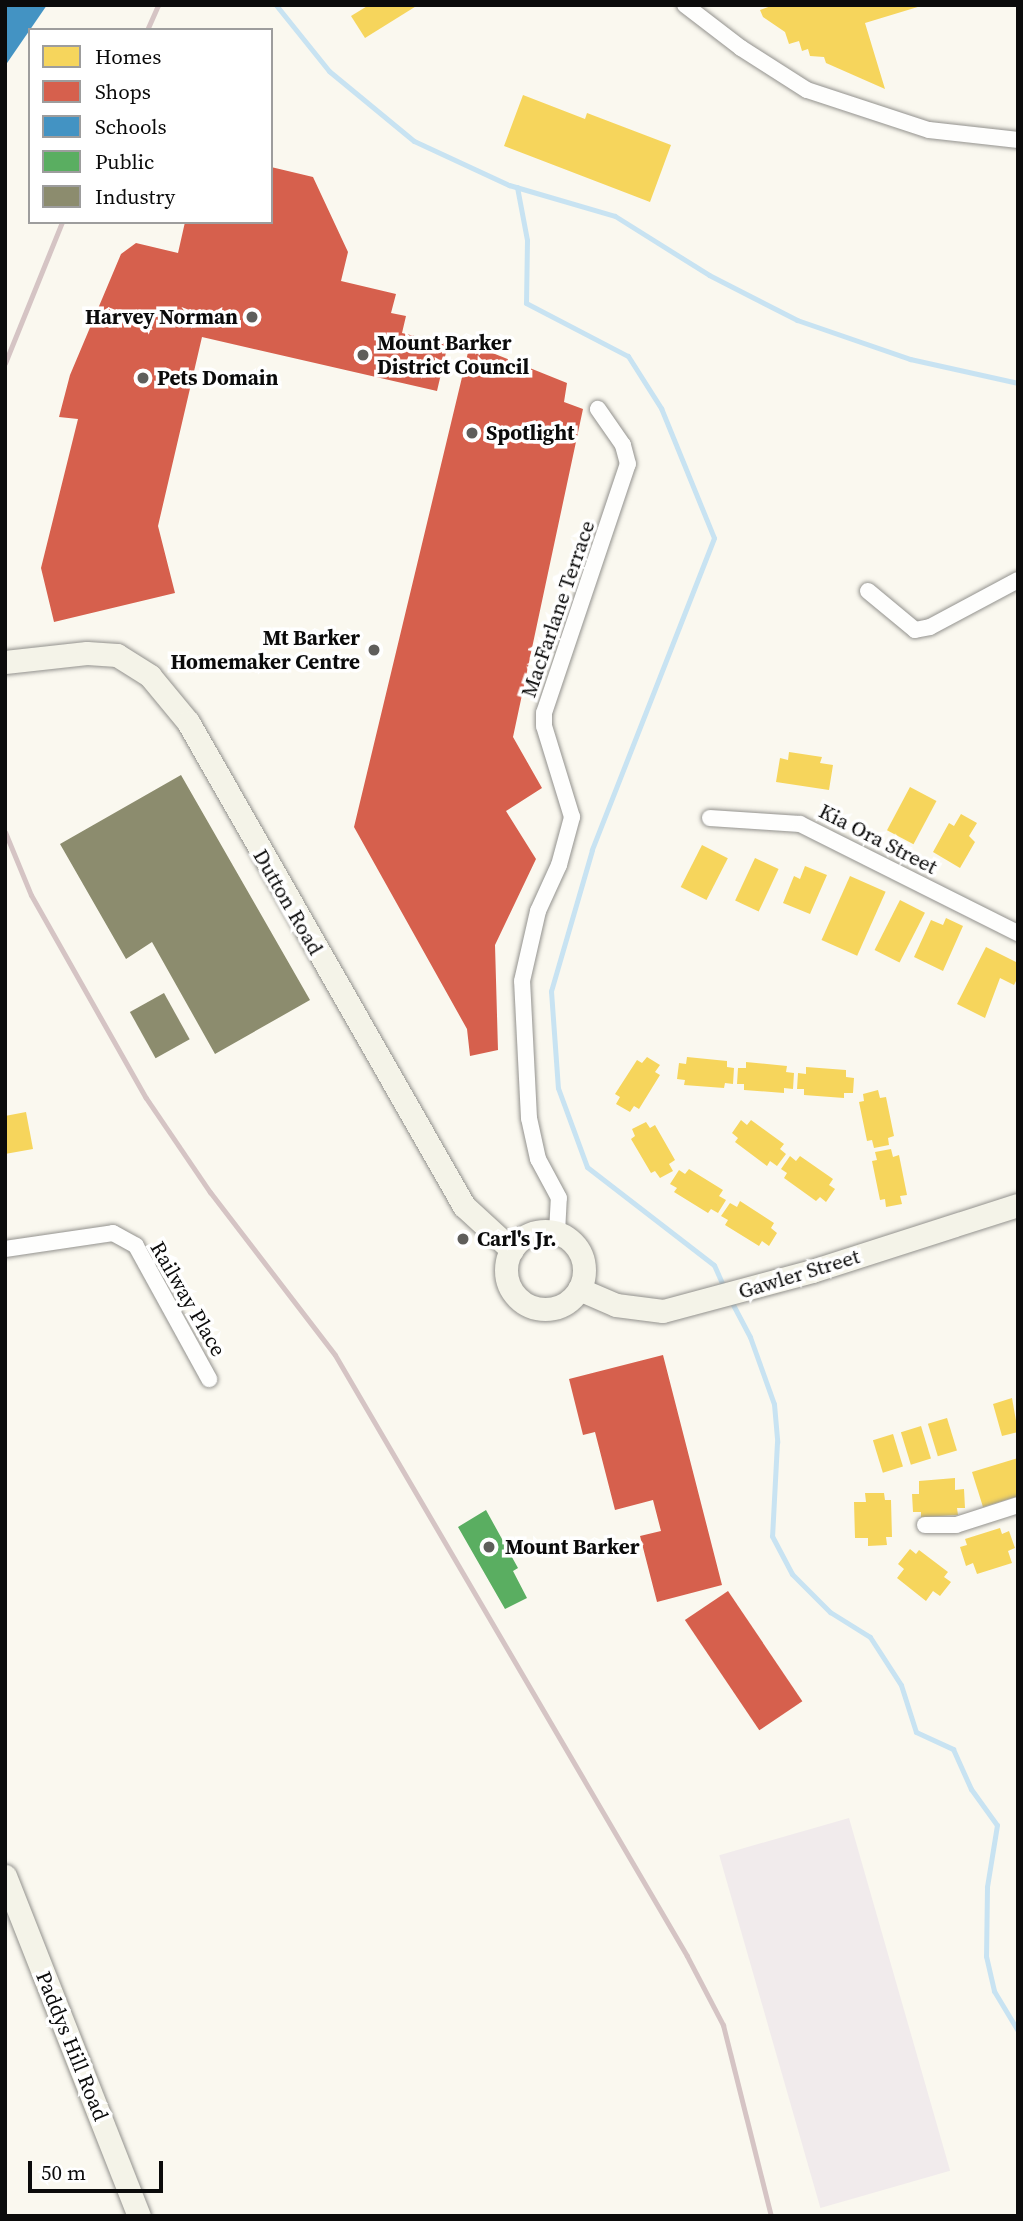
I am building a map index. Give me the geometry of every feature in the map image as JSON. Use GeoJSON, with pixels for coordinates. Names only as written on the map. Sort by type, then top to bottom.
{"type":"FeatureCollection","features":[{"type":"Feature","properties":{"kind":"street"},"geometry":{"type":"LineString","coordinates":[[685,5],[741,48],[807,90],[929,130],[1018,140]]}},
{"type":"Feature","properties":{"kind":"street","name":"MacFarlane Terrace"},"geometry":{"type":"LineString","coordinates":[[557,1234],[559,1198],[538,1159],[529,1118],[522,981],[535,923],[559,865],[572,817],[544,726],[544,713],[628,464],[623,444],[598,409]]}},
{"type":"Feature","properties":{"kind":"street"},"geometry":{"type":"LineString","coordinates":[[868,591],[915,630],[930,627],[1018,580]]}},
{"type":"Feature","properties":{"kind":"street","name":"Dutton Road"},"geometry":{"type":"LineString","coordinates":[[5,662],[87,653],[117,655],[150,676],[188,722],[464,1206],[512,1250]]}},
{"type":"Feature","properties":{"kind":"street","name":"Kia Ora Street"},"geometry":{"type":"LineString","coordinates":[[710,818],[800,824],[1018,933]]}},
{"type":"Feature","properties":{"kind":"street","name":"Gawler Street"},"geometry":{"type":"LineString","coordinates":[[579,1289],[637,1310],[663,1311],[709,1301],[1018,1205]]}},
{"type":"Feature","properties":{"kind":"street","name":"Railway Place"},"geometry":{"type":"LineString","coordinates":[[5,1249],[113,1233],[136,1246],[209,1379]]}},
{"type":"Feature","properties":{"kind":"street"},"geometry":{"type":"LineString","coordinates":[[557,1234],[581,1256],[579,1289],[559,1307],[542,1309],[524,1303],[507,1278],[512,1250],[528,1235],[557,1234]]}},
{"type":"Feature","properties":{"kind":"street"},"geometry":{"type":"LineString","coordinates":[[925,1525],[956,1525],[1018,1506]]}},
{"type":"Feature","properties":{"kind":"street","name":"Paddys Hill Road"},"geometry":{"type":"LineString","coordinates":[[5,1876],[139,2216]]}},
{"type":"Feature","properties":{"kind":"shaded area"},"geometry":{"type":"Polygon","coordinates":[[[849,1818],[950,2171],[820,2208],[719,1855],[849,1818]]]}},
{"type":"Feature","properties":{"kind":"building: Homes"},"geometry":{"type":"Polygon","coordinates":[[[369,5],[418,5],[365,38],[351,16],[369,5]]]}},
{"type":"Feature","properties":{"kind":"building: Homes"},"geometry":{"type":"Polygon","coordinates":[[[774,5],[921,6],[865,23],[885,89],[826,63],[824,57],[810,56],[808,49],[802,51],[799,41],[789,44],[785,32],[763,17],[760,10],[774,5]]]}},
{"type":"Feature","properties":{"kind":"building: Homes"},"geometry":{"type":"Polygon","coordinates":[[[523,95],[585,119],[587,113],[671,145],[650,202],[504,146],[523,95]]]}},
{"type":"Feature","properties":{"kind":"building: Homes"},"geometry":{"type":"Polygon","coordinates":[[[789,752],[822,757],[820,763],[833,765],[829,790],[776,782],[780,758],[788,760],[789,752]]]}},
{"type":"Feature","properties":{"kind":"building: Homes"},"geometry":{"type":"Polygon","coordinates":[[[910,787],[936,801],[913,844],[887,830],[910,787]]]}},
{"type":"Feature","properties":{"kind":"building: Homes"},"geometry":{"type":"Polygon","coordinates":[[[961,814],[977,823],[969,836],[975,842],[960,868],[933,852],[949,823],[954,826],[961,814]]]}},
{"type":"Feature","properties":{"kind":"building: Homes"},"geometry":{"type":"Polygon","coordinates":[[[702,845],[728,858],[707,900],[681,887],[702,845]]]}},
{"type":"Feature","properties":{"kind":"building: Homes"},"geometry":{"type":"Polygon","coordinates":[[[755,858],[779,869],[759,912],[735,901],[755,858]]]}},
{"type":"Feature","properties":{"kind":"building: Homes"},"geometry":{"type":"Polygon","coordinates":[[[805,866],[827,875],[810,914],[783,903],[794,876],[800,879],[805,866]]]}},
{"type":"Feature","properties":{"kind":"building: Homes"},"geometry":{"type":"Polygon","coordinates":[[[850,876],[886,892],[857,956],[822,940],[850,876]]]}},
{"type":"Feature","properties":{"kind":"building: Homes"},"geometry":{"type":"Polygon","coordinates":[[[900,900],[925,913],[900,963],[875,950],[900,900]]]}},
{"type":"Feature","properties":{"kind":"building: Homes"},"geometry":{"type":"Polygon","coordinates":[[[946,918],[963,926],[943,971],[914,957],[931,920],[943,925],[946,918]]]}},
{"type":"Feature","properties":{"kind":"building: Homes"},"geometry":{"type":"Polygon","coordinates":[[[986,947],[1018,963],[1018,977],[1014,985],[1000,978],[985,1018],[957,1004],[986,947]]]}},
{"type":"Feature","properties":{"kind":"building: Homes"},"geometry":{"type":"Polygon","coordinates":[[[647,1057],[660,1065],[655,1072],[660,1075],[639,1109],[634,1106],[630,1112],[616,1104],[620,1097],[615,1094],[637,1060],[642,1063],[647,1057]]]}},
{"type":"Feature","properties":{"kind":"building: Homes"},"geometry":{"type":"Polygon","coordinates":[[[687,1057],[727,1061],[727,1067],[734,1068],[733,1084],[725,1083],[724,1088],[684,1085],[685,1080],[677,1079],[679,1063],[686,1064],[687,1057]]]}},
{"type":"Feature","properties":{"kind":"building: Homes"},"geometry":{"type":"Polygon","coordinates":[[[746,1062],[787,1066],[786,1072],[794,1073],[793,1089],[784,1088],[784,1093],[744,1090],[744,1084],[737,1084],[738,1068],[746,1068],[746,1062]]]}},
{"type":"Feature","properties":{"kind":"building: Homes"},"geometry":{"type":"Polygon","coordinates":[[[806,1067],[846,1070],[846,1077],[854,1078],[853,1093],[844,1093],[844,1098],[804,1095],[804,1089],[797,1089],[798,1073],[806,1074],[806,1067]]]}},
{"type":"Feature","properties":{"kind":"building: Homes"},"geometry":{"type":"Polygon","coordinates":[[[878,1090],[880,1098],[886,1097],[894,1136],[888,1138],[889,1145],[874,1148],[872,1140],[867,1141],[859,1102],[864,1101],[863,1094],[878,1090]]]}},
{"type":"Feature","properties":{"kind":"building: Homes"},"geometry":{"type":"Polygon","coordinates":[[[26,1112],[33,1149],[5,1154],[5,1116],[26,1112]]]}},
{"type":"Feature","properties":{"kind":"building: Homes"},"geometry":{"type":"Polygon","coordinates":[[[741,1120],[747,1125],[751,1120],[784,1144],[780,1149],[786,1154],[777,1166],[770,1161],[767,1166],[735,1142],[738,1138],[732,1133],[741,1120]]]}},
{"type":"Feature","properties":{"kind":"building: Homes"},"geometry":{"type":"Polygon","coordinates":[[[646,1122],[650,1128],[655,1125],[675,1160],[669,1164],[673,1171],[660,1178],[655,1171],[651,1173],[631,1139],[635,1136],[632,1129],[646,1122]]]}},
{"type":"Feature","properties":{"kind":"building: Homes"},"geometry":{"type":"Polygon","coordinates":[[[891,1149],[893,1157],[899,1155],[907,1195],[900,1196],[902,1204],[886,1207],[885,1199],[880,1200],[872,1161],[877,1160],[875,1152],[891,1149]]]}},
{"type":"Feature","properties":{"kind":"building: Homes"},"geometry":{"type":"Polygon","coordinates":[[[790,1156],[796,1161],[800,1156],[833,1179],[829,1185],[835,1189],[826,1202],[820,1197],[816,1201],[784,1178],[787,1173],[781,1169],[790,1156]]]}},
{"type":"Feature","properties":{"kind":"building: Homes"},"geometry":{"type":"Polygon","coordinates":[[[689,1169],[723,1190],[719,1196],[726,1200],[718,1213],[711,1209],[708,1213],[674,1192],[677,1188],[670,1184],[679,1170],[685,1174],[689,1169]]]}},
{"type":"Feature","properties":{"kind":"building: Homes"},"geometry":{"type":"Polygon","coordinates":[[[740,1201],[774,1223],[771,1228],[777,1233],[769,1246],[762,1241],[759,1246],[725,1225],[728,1220],[721,1216],[730,1203],[737,1207],[740,1201]]]}},
{"type":"Feature","properties":{"kind":"building: Homes"},"geometry":{"type":"Polygon","coordinates":[[[1012,1398],[1018,1432],[1002,1436],[993,1404],[1012,1398]]]}},
{"type":"Feature","properties":{"kind":"building: Homes"},"geometry":{"type":"Polygon","coordinates":[[[947,1418],[957,1451],[938,1456],[928,1424],[947,1418]]]}},
{"type":"Feature","properties":{"kind":"building: Homes"},"geometry":{"type":"Polygon","coordinates":[[[921,1426],[931,1459],[911,1465],[901,1432],[921,1426]]]}},
{"type":"Feature","properties":{"kind":"building: Homes"},"geometry":{"type":"Polygon","coordinates":[[[893,1434],[903,1467],[883,1473],[873,1440],[893,1434]]]}},
{"type":"Feature","properties":{"kind":"building: Homes"},"geometry":{"type":"Polygon","coordinates":[[[1018,1458],[1018,1496],[983,1507],[972,1472],[1018,1458]]]}},
{"type":"Feature","properties":{"kind":"building: Homes"},"geometry":{"type":"Polygon","coordinates":[[[955,1478],[955,1490],[964,1489],[965,1508],[957,1508],[958,1515],[921,1517],[921,1512],[913,1512],[912,1494],[919,1494],[919,1481],[955,1478]]]}},
{"type":"Feature","properties":{"kind":"building: Homes"},"geometry":{"type":"Polygon","coordinates":[[[865,1493],[884,1493],[885,1500],[891,1500],[892,1537],[886,1537],[887,1545],[868,1546],[868,1538],[855,1538],[854,1502],[866,1502],[865,1493]]]}},
{"type":"Feature","properties":{"kind":"building: Homes"},"geometry":{"type":"Polygon","coordinates":[[[1000,1528],[1002,1534],[1009,1531],[1015,1548],[1008,1551],[1012,1563],[977,1574],[973,1563],[966,1566],[960,1547],[967,1545],[965,1539],[1000,1528]]]}},
{"type":"Feature","properties":{"kind":"building: Homes"},"geometry":{"type":"Polygon","coordinates":[[[910,1549],[916,1554],[919,1550],[948,1572],[944,1577],[951,1582],[940,1596],[933,1591],[926,1601],[897,1578],[904,1569],[898,1564],[910,1549]]]}},
{"type":"Feature","properties":{"kind":"building: Shops"},"geometry":{"type":"Polygon","coordinates":[[[273,167],[313,177],[348,252],[341,281],[396,294],[391,313],[406,316],[402,333],[448,344],[437,391],[202,337],[158,526],[175,593],[54,622],[41,568],[78,419],[59,417],[70,375],[121,254],[136,243],[178,253],[185,224],[273,224],[273,167]]]}},
{"type":"Feature","properties":{"kind":"building: Shops"},"geometry":{"type":"Polygon","coordinates":[[[470,344],[567,383],[564,402],[583,409],[513,737],[542,788],[506,811],[536,859],[495,945],[498,1050],[470,1056],[467,1029],[354,827],[470,344]]]}},
{"type":"Feature","properties":{"kind":"building: Shops"},"geometry":{"type":"Polygon","coordinates":[[[663,1355],[722,1585],[657,1602],[640,1536],[661,1531],[653,1500],[615,1510],[595,1432],[583,1435],[569,1379],[663,1355]]]}},
{"type":"Feature","properties":{"kind":"building: Shops"},"geometry":{"type":"Polygon","coordinates":[[[728,1591],[802,1701],[759,1730],[685,1620],[728,1591]]]}},
{"type":"Feature","properties":{"kind":"building: Schools"},"geometry":{"type":"Polygon","coordinates":[[[5,5],[47,5],[31,28],[28,28],[28,33],[5,66],[5,5]]]}},
{"type":"Feature","properties":{"kind":"building: Public","name":"Mount Barker"},"geometry":{"type":"Polygon","coordinates":[[[486,1510],[518,1568],[513,1571],[527,1598],[505,1609],[458,1527],[486,1510]]]}},
{"type":"Feature","properties":{"kind":"building: Industry"},"geometry":{"type":"Polygon","coordinates":[[[181,775],[310,1000],[215,1054],[152,942],[126,959],[60,844],[181,775]]]}},
{"type":"Feature","properties":{"kind":"building: Industry"},"geometry":{"type":"Polygon","coordinates":[[[164,993],[190,1039],[156,1058],[130,1012],[164,993]]]}},
{"type":"Feature","properties":{"kind":"waterway"},"geometry":{"type":"LineString","coordinates":[[276,5],[329,71],[414,141],[509,185],[615,216],[709,275],[797,320],[910,359],[1018,383]]}},
{"type":"Feature","properties":{"kind":"waterway"},"geometry":{"type":"LineString","coordinates":[[517,187],[527,240],[526,303],[628,356],[661,408],[714,538],[592,850],[551,991],[558,1088],[587,1167],[714,1265],[724,1287]]}},
{"type":"Feature","properties":{"kind":"waterway"},"geometry":{"type":"LineString","coordinates":[[730,1299],[750,1337],[774,1404],[777,1442],[772,1536],[792,1574],[830,1612],[870,1637],[901,1685],[916,1732],[953,1749],[971,1789],[997,1825],[987,1887],[986,1956],[994,1991],[1018,2031]]}},
{"type":"Feature","properties":{"kind":"railway"},"geometry":{"type":"LineString","coordinates":[[148,28],[158,5]]}},
{"type":"Feature","properties":{"kind":"railway"},"geometry":{"type":"LineString","coordinates":[[5,363],[61,224]]}},
{"type":"Feature","properties":{"kind":"railway"},"geometry":{"type":"LineString","coordinates":[[5,832],[31,895],[146,1098],[210,1192],[335,1355],[687,1956],[723,2025],[771,2216]]}},
{"type":"Feature","properties":{"kind":"place","name":"Harvey Norman"},"geometry":{"type":"Point","coordinates":[252,317]}},
{"type":"Feature","properties":{"kind":"place","name":"Mount Barker District Council"},"geometry":{"type":"Point","coordinates":[363,355]}},
{"type":"Feature","properties":{"kind":"place","name":"Pets Domain"},"geometry":{"type":"Point","coordinates":[143,378]}},
{"type":"Feature","properties":{"kind":"place","name":"Spotlight"},"geometry":{"type":"Point","coordinates":[472,433]}},
{"type":"Feature","properties":{"kind":"place","name":"Mt Barker Homemaker Centre"},"geometry":{"type":"Point","coordinates":[374,650]}},
{"type":"Feature","properties":{"kind":"place","name":"Carl's Jr."},"geometry":{"type":"Point","coordinates":[463,1239]}},
{"type":"Feature","properties":{"kind":"place","name":"Mount Barker"},"geometry":{"type":"Point","coordinates":[489,1547]}}]}
